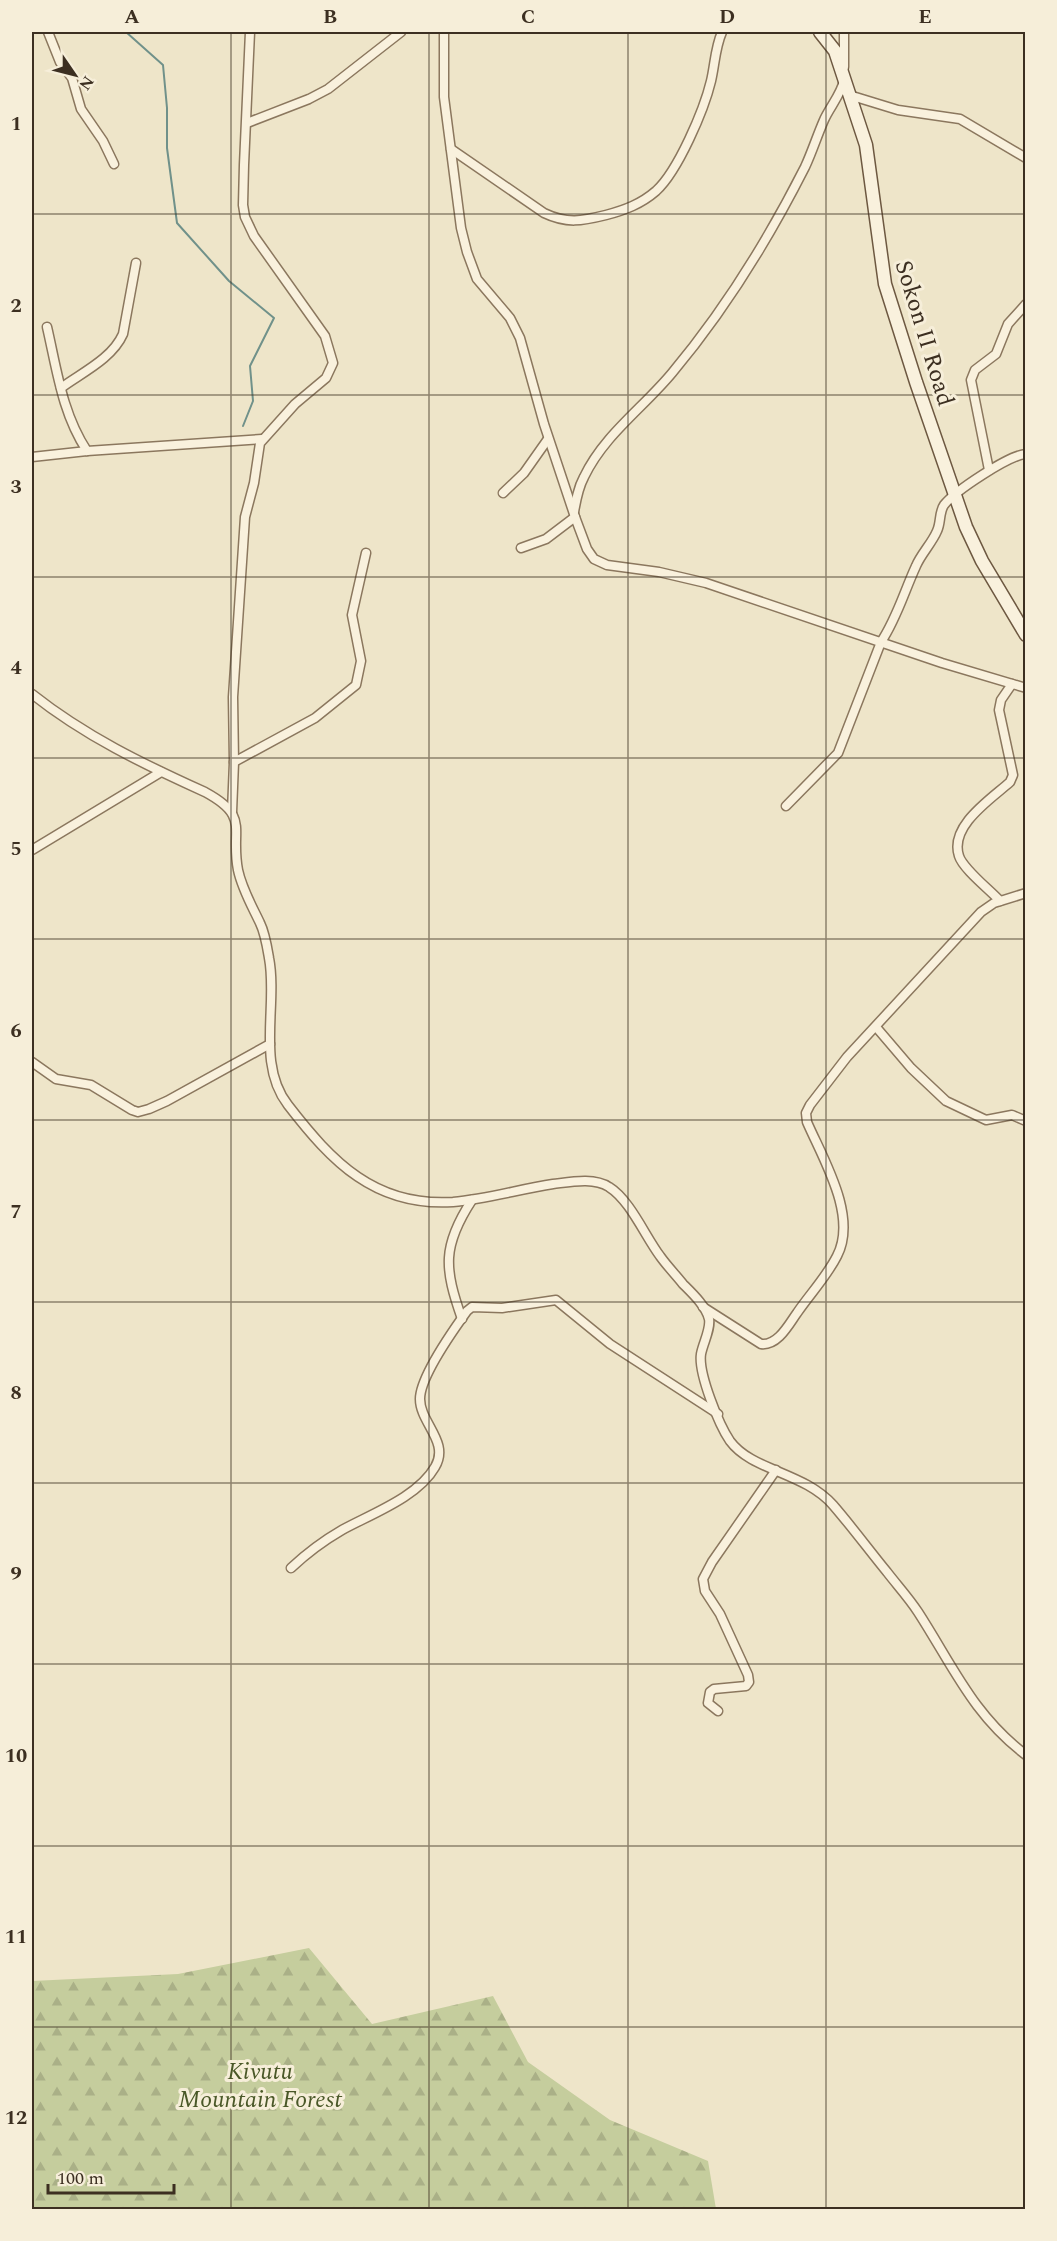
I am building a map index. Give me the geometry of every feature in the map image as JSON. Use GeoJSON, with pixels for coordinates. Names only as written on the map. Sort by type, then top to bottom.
{"type":"FeatureCollection","features":[{"type":"Feature","properties":{"kind":"street"},"geometry":{"type":"LineString","coordinates":[[48,32],[60,62],[72,78],[81,109],[103,141],[114,164]]}},
{"type":"Feature","properties":{"kind":"street"},"geometry":{"type":"LineString","coordinates":[[232,812],[233,697],[245,517],[262,439],[302,397],[326,378],[332,368],[333,357],[325,336],[254,236],[245,217],[243,195],[250,32]]}},
{"type":"Feature","properties":{"kind":"street"},"geometry":{"type":"LineString","coordinates":[[247,123],[309,99],[328,89],[341,81],[368,55],[401,32]]}},
{"type":"Feature","properties":{"kind":"street"},"geometry":{"type":"LineString","coordinates":[[444,32],[444,97],[461,228],[467,252],[477,279],[510,318],[520,338],[548,439],[587,549],[594,559],[607,565],[659,572],[706,583],[942,663],[1026,688]]}},
{"type":"Feature","properties":{"kind":"street"},"geometry":{"type":"LineString","coordinates":[[451,149],[544,213],[558,220],[586,219],[631,208],[656,190],[685,147],[705,99],[711,80],[716,46],[722,32]]}},
{"type":"Feature","properties":{"kind":"street","name":"Sokon II Road"},"geometry":{"type":"LineString","coordinates":[[820,32],[835,51],[860,126],[870,167],[887,294],[954,495],[982,561],[1026,635]]}},
{"type":"Feature","properties":{"kind":"street"},"geometry":{"type":"LineString","coordinates":[[521,548],[546,539],[574,515],[584,475],[605,445],[626,420],[660,388],[726,302],[806,165],[824,120],[846,89],[844,32]]}},
{"type":"Feature","properties":{"kind":"street"},"geometry":{"type":"LineString","coordinates":[[846,89],[898,110],[960,119],[972,124],[1026,158]]}},
{"type":"Feature","properties":{"kind":"street"},"geometry":{"type":"LineString","coordinates":[[61,388],[108,354],[119,342],[123,334],[136,263]]}},
{"type":"Feature","properties":{"kind":"street"},"geometry":{"type":"LineString","coordinates":[[989,470],[971,380],[975,370],[996,354],[1008,324],[1026,304]]}},
{"type":"Feature","properties":{"kind":"street"},"geometry":{"type":"LineString","coordinates":[[47,327],[71,423],[87,451]]}},
{"type":"Feature","properties":{"kind":"street"},"geometry":{"type":"LineString","coordinates":[[32,457],[262,439]]}},
{"type":"Feature","properties":{"kind":"street"},"geometry":{"type":"LineString","coordinates":[[503,493],[524,473],[548,439]]}},
{"type":"Feature","properties":{"kind":"street"},"geometry":{"type":"LineString","coordinates":[[786,806],[838,753],[881,642],[892,625],[916,565],[936,534],[942,507],[954,495],[989,470],[1020,454],[1026,454]]}},
{"type":"Feature","properties":{"kind":"street"},"geometry":{"type":"LineString","coordinates":[[234,762],[315,718],[356,685],[361,660],[353,609],[366,553]]}},
{"type":"Feature","properties":{"kind":"street"},"geometry":{"type":"LineString","coordinates":[[1000,901],[959,857],[957,846],[966,822],[1010,782],[1013,775],[999,710],[1001,700],[1011,684]]}},
{"type":"Feature","properties":{"kind":"street"},"geometry":{"type":"LineString","coordinates":[[32,694],[68,722],[98,741],[218,799],[232,812],[237,823],[238,872],[248,900],[262,927],[270,960],[272,993],[270,1044],[277,1088],[284,1101],[334,1158],[377,1190],[414,1199],[436,1202],[472,1200],[577,1181],[604,1184],[622,1199],[661,1257],[702,1306],[708,1317],[709,1323],[700,1365],[706,1387],[723,1428],[733,1445],[747,1457],[814,1487],[831,1503],[916,1610],[968,1694],[987,1720],[1000,1735],[1026,1755]]}},
{"type":"Feature","properties":{"kind":"street"},"geometry":{"type":"LineString","coordinates":[[32,850],[160,772]]}},
{"type":"Feature","properties":{"kind":"street"},"geometry":{"type":"LineString","coordinates":[[702,1306],[761,1344],[766,1345],[783,1333],[832,1265],[841,1248],[844,1227],[834,1182],[807,1122],[806,1113],[820,1090],[981,912],[1000,901],[1026,893]]}},
{"type":"Feature","properties":{"kind":"street"},"geometry":{"type":"LineString","coordinates":[[876,1027],[911,1068],[946,1101],[986,1120],[1012,1115],[1026,1121]]}},
{"type":"Feature","properties":{"kind":"street"},"geometry":{"type":"LineString","coordinates":[[32,1062],[56,1079],[91,1085],[138,1112],[167,1101],[270,1044]]}},
{"type":"Feature","properties":{"kind":"street"},"geometry":{"type":"LineString","coordinates":[[462,1319],[450,1281],[449,1252],[457,1223],[472,1200]]}},
{"type":"Feature","properties":{"kind":"street"},"geometry":{"type":"LineString","coordinates":[[291,1568],[328,1538],[398,1500],[424,1480],[435,1468],[439,1458],[439,1449],[420,1398],[433,1365],[472,1307],[502,1308],[556,1300],[610,1344],[718,1414]]}},
{"type":"Feature","properties":{"kind":"street"},"geometry":{"type":"LineString","coordinates":[[718,1711],[708,1703],[710,1692],[714,1689],[746,1686],[749,1682],[720,1614],[703,1585],[703,1579],[712,1562],[776,1470]]}},
{"type":"Feature","properties":{"kind":"green space","name":"Kivutu Mountain Forest"},"geometry":{"type":"Polygon","coordinates":[[[309,1948],[372,2024],[493,1996],[528,2062],[610,2120],[708,2161],[716,2209],[32,2209],[32,1981],[178,1974],[309,1948]]]}},
{"type":"Feature","properties":{"kind":"waterway"},"geometry":{"type":"LineString","coordinates":[[126,32],[163,65],[167,108],[167,148],[177,223],[229,281],[274,318],[250,366],[253,401],[243,426]]}}]}
